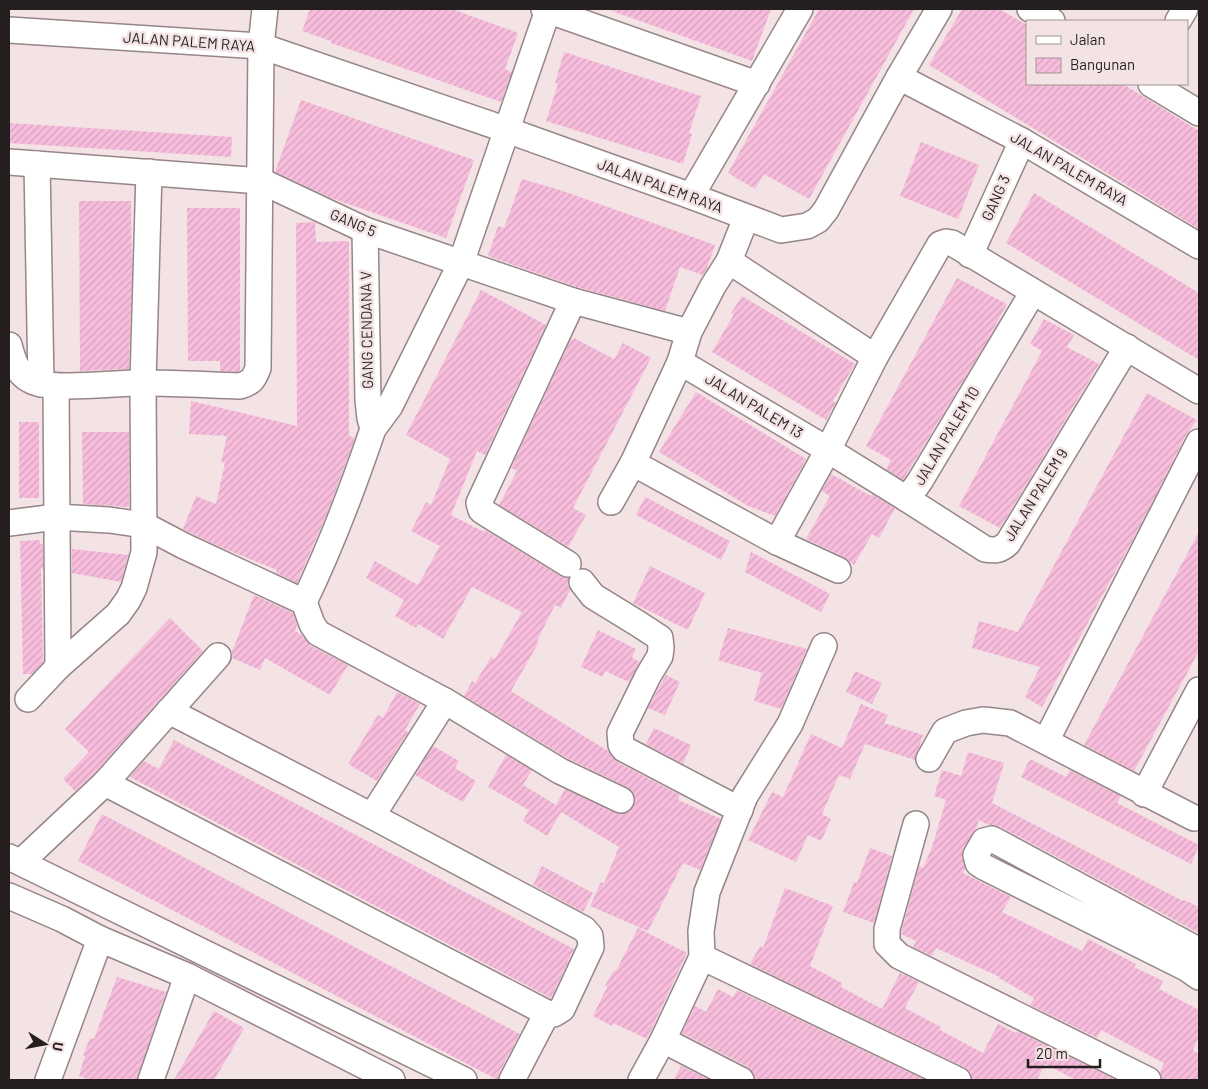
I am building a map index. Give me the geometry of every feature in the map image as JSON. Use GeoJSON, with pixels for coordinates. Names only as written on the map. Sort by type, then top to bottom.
{"type":"FeatureCollection","features":[{"type":"Feature","properties":{"kind":"street"},"geometry":{"type":"LineString","coordinates":[[9,345],[19,372],[31,381],[48,385],[143,382],[240,386],[250,384],[258,368],[261,46],[265,9]]}},
{"type":"Feature","properties":{"kind":"street"},"geometry":{"type":"LineString","coordinates":[[546,9],[757,84]]}},
{"type":"Feature","properties":{"kind":"street","name":"GANG CENDANA V"},"geometry":{"type":"LineString","coordinates":[[304,602],[323,563],[359,472],[373,429],[390,406],[461,263],[546,9]]}},
{"type":"Feature","properties":{"kind":"street"},"geometry":{"type":"LineString","coordinates":[[690,196],[800,9]]}},
{"type":"Feature","properties":{"kind":"street"},"geometry":{"type":"LineString","coordinates":[[899,77],[939,9]]}},
{"type":"Feature","properties":{"kind":"street"},"geometry":{"type":"LineString","coordinates":[[1179,20],[1185,9]]}},
{"type":"Feature","properties":{"kind":"street","name":"JALAN PALEM RAYA"},"geometry":{"type":"LineString","coordinates":[[9,30],[261,46],[507,130],[780,230],[807,226],[818,220],[826,210],[899,77],[1022,140],[1199,246]]}},
{"type":"Feature","properties":{"kind":"street"},"geometry":{"type":"LineString","coordinates":[[1153,85],[1199,113]]}},
{"type":"Feature","properties":{"kind":"street","name":"GANG 3"},"geometry":{"type":"LineString","coordinates":[[970,255],[1022,140]]}},
{"type":"Feature","properties":{"kind":"street","name":"GANG 5"},"geometry":{"type":"LineString","coordinates":[[9,162],[261,181],[365,230],[573,301],[689,332]]}},
{"type":"Feature","properties":{"kind":"street"},"geometry":{"type":"LineString","coordinates":[[37,164],[56,517],[58,668]]}},
{"type":"Feature","properties":{"kind":"street"},"geometry":{"type":"LineString","coordinates":[[28,699],[58,668],[118,614],[128,600],[141,568],[144,552],[143,382],[150,172]]}},
{"type":"Feature","properties":{"kind":"street"},"geometry":{"type":"LineString","coordinates":[[611,502],[680,362],[689,332],[713,286],[729,261],[746,218]]}},
{"type":"Feature","properties":{"kind":"street","name":"GANG CENDANA V"},"geometry":{"type":"LineString","coordinates":[[365,230],[368,394],[373,429]]}},
{"type":"Feature","properties":{"kind":"street"},"geometry":{"type":"LineString","coordinates":[[777,542],[828,450],[875,357],[940,244],[952,243],[1199,391]]}},
{"type":"Feature","properties":{"kind":"street"},"geometry":{"type":"LineString","coordinates":[[729,261],[875,357]]}},
{"type":"Feature","properties":{"kind":"street","name":"JALAN PALEM 10"},"geometry":{"type":"LineString","coordinates":[[828,450],[907,499],[920,481],[1033,292]]}},
{"type":"Feature","properties":{"kind":"street"},"geometry":{"type":"LineString","coordinates":[[573,301],[479,503],[481,510],[575,573],[593,596],[660,638],[660,656],[620,733],[621,745],[624,749],[740,810]]}},
{"type":"Feature","properties":{"kind":"street","name":"JALAN PALEM 9"},"geometry":{"type":"LineString","coordinates":[[907,499],[985,550],[993,551],[1003,548],[1008,543],[1127,347]]}},
{"type":"Feature","properties":{"kind":"street","name":"JALAN PALEM 13"},"geometry":{"type":"LineString","coordinates":[[680,362],[828,450]]}},
{"type":"Feature","properties":{"kind":"street"},"geometry":{"type":"LineString","coordinates":[[1046,741],[1199,442]]}},
{"type":"Feature","properties":{"kind":"street"},"geometry":{"type":"LineString","coordinates":[[632,462],[777,542],[838,570]]}},
{"type":"Feature","properties":{"kind":"street"},"geometry":{"type":"LineString","coordinates":[[9,522],[56,517],[109,520],[144,526],[304,602],[312,624],[318,633],[445,701],[560,771],[621,800]]}},
{"type":"Feature","properties":{"kind":"street"},"geometry":{"type":"LineString","coordinates":[[641,1080],[702,957],[700,931],[707,892],[740,810],[751,785],[790,724],[824,646]]}},
{"type":"Feature","properties":{"kind":"street"},"geometry":{"type":"LineString","coordinates":[[218,656],[105,783],[15,859],[76,891],[464,1080]]}},
{"type":"Feature","properties":{"kind":"street"},"geometry":{"type":"LineString","coordinates":[[1144,794],[1199,690]]}},
{"type":"Feature","properties":{"kind":"street"},"geometry":{"type":"LineString","coordinates":[[372,816],[445,701]]}},
{"type":"Feature","properties":{"kind":"street"},"geometry":{"type":"LineString","coordinates":[[105,783],[547,1013],[554,1014],[558,1012],[566,1003],[590,947],[591,940],[589,934],[584,929],[169,711]]}},
{"type":"Feature","properties":{"kind":"street"},"geometry":{"type":"LineString","coordinates":[[929,759],[945,731],[974,721],[1010,723],[1144,794],[1194,818]]}},
{"type":"Feature","properties":{"kind":"street"},"geometry":{"type":"LineString","coordinates":[[916,824],[887,928],[887,944],[899,956],[1148,1080]]}},
{"type":"Feature","properties":{"kind":"street"},"geometry":{"type":"LineString","coordinates":[[992,839],[1196,961],[984,867],[978,863],[976,856],[984,841],[992,839]]}},
{"type":"Feature","properties":{"kind":"street"},"geometry":{"type":"LineString","coordinates":[[62,919],[76,891]]}},
{"type":"Feature","properties":{"kind":"street"},"geometry":{"type":"LineString","coordinates":[[9,896],[62,919],[100,939],[187,976],[392,1080]]}},
{"type":"Feature","properties":{"kind":"street"},"geometry":{"type":"LineString","coordinates":[[48,1080],[100,939]]}},
{"type":"Feature","properties":{"kind":"street"},"geometry":{"type":"LineString","coordinates":[[702,957],[958,1080]]}},
{"type":"Feature","properties":{"kind":"street"},"geometry":{"type":"LineString","coordinates":[[151,1080],[187,976]]}},
{"type":"Feature","properties":{"kind":"street"},"geometry":{"type":"LineString","coordinates":[[512,1080],[547,1013]]}},
{"type":"Feature","properties":{"kind":"street"},"geometry":{"type":"LineString","coordinates":[[662,1040],[741,1080]]}},
{"type":"Feature","properties":{"kind":"building"},"geometry":{"type":"Polygon","coordinates":[[[310,9],[452,9],[518,33],[505,69],[512,72],[501,102],[331,43],[331,41],[302,31],[310,9]]]}},
{"type":"Feature","properties":{"kind":"building"},"geometry":{"type":"Polygon","coordinates":[[[613,9],[771,9],[752,61],[612,11],[613,9]]]}},
{"type":"Feature","properties":{"kind":"building"},"geometry":{"type":"Polygon","coordinates":[[[819,9],[914,9],[809,199],[764,174],[755,189],[728,173],[819,9]]]}},
{"type":"Feature","properties":{"kind":"building"},"geometry":{"type":"Polygon","coordinates":[[[962,9],[999,9],[1026,24],[1026,85],[1125,85],[1199,131],[1199,229],[929,65],[962,9]]]}},
{"type":"Feature","properties":{"kind":"building"},"geometry":{"type":"Polygon","coordinates":[[[564,52],[701,96],[689,133],[692,134],[683,164],[546,121],[558,84],[555,83],[564,52]]]}},
{"type":"Feature","properties":{"kind":"building"},"geometry":{"type":"Polygon","coordinates":[[[301,100],[474,160],[446,238],[331,198],[275,172],[301,100]]]}},
{"type":"Feature","properties":{"kind":"building"},"geometry":{"type":"Polygon","coordinates":[[[9,123],[232,137],[231,157],[9,143],[9,123]]]}},
{"type":"Feature","properties":{"kind":"building"},"geometry":{"type":"Polygon","coordinates":[[[921,142],[979,165],[958,219],[900,196],[921,142]]]}},
{"type":"Feature","properties":{"kind":"building"},"geometry":{"type":"Polygon","coordinates":[[[522,179],[563,191],[715,245],[707,268],[703,275],[680,267],[665,311],[577,287],[488,256],[498,226],[504,228],[522,179]]]}},
{"type":"Feature","properties":{"kind":"building"},"geometry":{"type":"Polygon","coordinates":[[[1034,193],[1199,293],[1199,360],[1006,243],[1034,193]]]}},
{"type":"Feature","properties":{"kind":"building"},"geometry":{"type":"Polygon","coordinates":[[[79,201],[131,201],[132,272],[129,369],[80,371],[79,201]]]}},
{"type":"Feature","properties":{"kind":"building"},"geometry":{"type":"Polygon","coordinates":[[[187,208],[240,208],[240,371],[238,372],[220,371],[220,361],[188,361],[187,208]]]}},
{"type":"Feature","properties":{"kind":"building"},"geometry":{"type":"Polygon","coordinates":[[[315,222],[316,242],[349,241],[349,436],[355,438],[328,511],[297,583],[276,573],[277,570],[218,546],[183,529],[196,496],[216,504],[225,463],[221,462],[227,436],[189,434],[191,401],[297,426],[296,223],[315,222]]]}},
{"type":"Feature","properties":{"kind":"building"},"geometry":{"type":"Polygon","coordinates":[[[957,278],[1007,304],[986,343],[903,480],[886,469],[891,460],[866,446],[957,278]]]}},
{"type":"Feature","properties":{"kind":"building"},"geometry":{"type":"Polygon","coordinates":[[[481,290],[546,325],[485,455],[477,451],[451,515],[484,532],[485,530],[560,576],[568,578],[570,590],[561,608],[555,605],[537,641],[539,642],[511,691],[608,751],[617,762],[680,795],[678,800],[721,819],[700,870],[683,863],[648,931],[590,906],[601,882],[604,883],[619,847],[561,812],[547,836],[523,821],[529,810],[488,787],[506,755],[532,770],[523,785],[556,805],[565,789],[615,813],[623,814],[629,812],[634,806],[635,798],[633,792],[627,787],[567,758],[464,696],[472,681],[475,683],[491,657],[495,659],[522,612],[472,587],[443,639],[418,624],[416,628],[395,616],[404,600],[366,578],[375,561],[418,585],[440,546],[411,531],[426,502],[431,505],[450,459],[406,435],[481,290]]]}},
{"type":"Feature","properties":{"kind":"building"},"geometry":{"type":"Polygon","coordinates":[[[742,296],[855,364],[833,401],[836,403],[826,420],[712,352],[734,314],[731,313],[742,296]]]}},
{"type":"Feature","properties":{"kind":"building"},"geometry":{"type":"Polygon","coordinates":[[[1044,319],[1074,335],[1067,347],[1099,364],[1000,528],[959,506],[1042,351],[1030,344],[1044,319]]]}},
{"type":"Feature","properties":{"kind":"building"},"geometry":{"type":"Polygon","coordinates":[[[574,338],[614,359],[623,343],[651,358],[573,508],[586,515],[568,547],[499,505],[517,471],[511,468],[571,339],[573,340],[574,338]]]}},
{"type":"Feature","properties":{"kind":"building"},"geometry":{"type":"Polygon","coordinates":[[[696,392],[806,459],[775,516],[748,506],[659,452],[696,392]]]}},
{"type":"Feature","properties":{"kind":"building"},"geometry":{"type":"Polygon","coordinates":[[[1147,393],[1197,420],[1186,435],[1146,515],[1042,707],[1025,697],[1040,667],[972,648],[979,621],[1018,632],[1147,393]]]}},
{"type":"Feature","properties":{"kind":"building"},"geometry":{"type":"Polygon","coordinates":[[[19,422],[39,422],[39,498],[19,498],[19,422]]]}},
{"type":"Feature","properties":{"kind":"building"},"geometry":{"type":"Polygon","coordinates":[[[82,432],[129,432],[129,507],[83,504],[82,432]]]}},
{"type":"Feature","properties":{"kind":"building"},"geometry":{"type":"Polygon","coordinates":[[[831,474],[871,496],[872,494],[895,508],[879,538],[872,534],[854,565],[844,557],[806,539],[830,496],[822,491],[831,474]]]}},
{"type":"Feature","properties":{"kind":"building"},"geometry":{"type":"Polygon","coordinates":[[[645,497],[730,541],[721,560],[636,515],[645,497]]]}},
{"type":"Feature","properties":{"kind":"building"},"geometry":{"type":"Polygon","coordinates":[[[1199,532],[1199,651],[1134,771],[1084,745],[1199,532]]]}},
{"type":"Feature","properties":{"kind":"building"},"geometry":{"type":"Polygon","coordinates":[[[40,540],[40,544],[43,544],[43,569],[41,568],[43,662],[32,674],[23,674],[20,541],[40,540]]]}},
{"type":"Feature","properties":{"kind":"building"},"geometry":{"type":"Polygon","coordinates":[[[72,549],[128,555],[121,582],[72,573],[72,549]]]}},
{"type":"Feature","properties":{"kind":"building"},"geometry":{"type":"Polygon","coordinates":[[[751,552],[830,594],[821,612],[745,572],[751,552]]]}},
{"type":"Feature","properties":{"kind":"building"},"geometry":{"type":"Polygon","coordinates":[[[650,566],[705,593],[688,630],[633,603],[650,566]]]}},
{"type":"Feature","properties":{"kind":"building"},"geometry":{"type":"Polygon","coordinates":[[[254,595],[293,613],[297,625],[295,631],[302,635],[311,646],[348,665],[330,695],[265,658],[260,670],[232,658],[232,652],[254,595]]]}},
{"type":"Feature","properties":{"kind":"building"},"geometry":{"type":"Polygon","coordinates":[[[170,618],[203,651],[95,773],[75,791],[63,779],[89,752],[65,729],[170,618]]]}},
{"type":"Feature","properties":{"kind":"building"},"geometry":{"type":"Polygon","coordinates":[[[728,628],[807,649],[781,709],[754,701],[762,673],[718,660],[728,628]]]}},
{"type":"Feature","properties":{"kind":"building"},"geometry":{"type":"Polygon","coordinates":[[[598,630],[636,649],[632,658],[640,662],[629,682],[605,671],[603,677],[581,667],[598,630]]]}},
{"type":"Feature","properties":{"kind":"building"},"geometry":{"type":"Polygon","coordinates":[[[855,671],[882,683],[872,704],[846,692],[855,671]]]}},
{"type":"Feature","properties":{"kind":"building"},"geometry":{"type":"Polygon","coordinates":[[[666,675],[680,682],[665,715],[648,708],[666,675]]]}},
{"type":"Feature","properties":{"kind":"building"},"geometry":{"type":"Polygon","coordinates":[[[397,692],[420,704],[405,730],[408,732],[377,781],[348,764],[378,715],[383,718],[397,692]]]}},
{"type":"Feature","properties":{"kind":"building"},"geometry":{"type":"Polygon","coordinates":[[[861,704],[888,715],[884,723],[923,735],[915,760],[865,744],[850,779],[839,775],[822,814],[831,819],[821,841],[808,835],[796,862],[748,840],[772,792],[783,797],[811,734],[842,748],[861,704]]]}},
{"type":"Feature","properties":{"kind":"building"},"geometry":{"type":"Polygon","coordinates":[[[654,728],[691,745],[683,764],[646,744],[654,728]]]}},
{"type":"Feature","properties":{"kind":"building"},"geometry":{"type":"Polygon","coordinates":[[[174,740],[574,949],[551,998],[130,777],[144,761],[159,769],[174,740]]]}},
{"type":"Feature","properties":{"kind":"building"},"geometry":{"type":"Polygon","coordinates":[[[433,746],[459,761],[455,768],[476,781],[463,802],[415,775],[433,746]]]}},
{"type":"Feature","properties":{"kind":"building"},"geometry":{"type":"Polygon","coordinates":[[[968,752],[1004,763],[992,803],[1183,901],[1199,907],[1199,933],[999,826],[989,825],[979,820],[976,829],[963,849],[962,858],[965,868],[963,873],[1011,897],[1002,912],[1082,951],[1088,939],[1136,964],[1134,967],[1163,981],[1159,989],[1199,1010],[1199,1037],[1193,1050],[1199,1054],[1199,1080],[1162,1080],[1160,1072],[1164,1063],[1101,1030],[1097,1038],[1030,1005],[1034,998],[1000,977],[936,948],[932,956],[913,947],[916,941],[901,934],[919,866],[923,868],[932,847],[946,800],[934,796],[942,770],[961,776],[968,752]]]}},
{"type":"Feature","properties":{"kind":"building"},"geometry":{"type":"Polygon","coordinates":[[[1030,759],[1066,777],[1070,770],[1121,796],[1117,803],[1199,845],[1191,864],[1021,777],[1030,759]]]}},
{"type":"Feature","properties":{"kind":"building"},"geometry":{"type":"Polygon","coordinates":[[[102,814],[520,1034],[499,1073],[498,1080],[78,861],[102,814]]]}},
{"type":"Feature","properties":{"kind":"building"},"geometry":{"type":"Polygon","coordinates":[[[870,848],[892,856],[874,923],[843,912],[854,882],[857,883],[870,848]]]}},
{"type":"Feature","properties":{"kind":"building"},"geometry":{"type":"Polygon","coordinates":[[[542,866],[593,893],[583,912],[533,885],[542,866]]]}},
{"type":"Feature","properties":{"kind":"building"},"geometry":{"type":"Polygon","coordinates":[[[785,888],[833,906],[810,966],[842,983],[841,987],[882,1009],[900,973],[919,982],[905,1008],[941,1027],[940,1030],[983,1053],[998,1024],[1016,1033],[1017,1031],[1116,1080],[1076,1080],[1045,1064],[1037,1080],[972,1080],[970,1072],[964,1067],[750,964],[760,946],[763,948],[785,888]]]}},
{"type":"Feature","properties":{"kind":"building"},"geometry":{"type":"Polygon","coordinates":[[[638,928],[687,953],[647,1039],[613,1023],[612,1026],[593,1016],[607,987],[605,986],[614,970],[616,971],[638,928]]]}},
{"type":"Feature","properties":{"kind":"building"},"geometry":{"type":"Polygon","coordinates":[[[117,977],[166,992],[137,1080],[90,1080],[79,1076],[85,1056],[83,1055],[90,1038],[94,1039],[117,977]]]}},
{"type":"Feature","properties":{"kind":"building"},"geometry":{"type":"Polygon","coordinates":[[[718,989],[733,997],[737,990],[925,1080],[755,1080],[753,1073],[748,1067],[682,1033],[695,1006],[706,1012],[718,989]]]}},
{"type":"Feature","properties":{"kind":"building"},"geometry":{"type":"Polygon","coordinates":[[[214,1011],[244,1028],[232,1050],[214,1080],[174,1080],[214,1011]]]}},
{"type":"Feature","properties":{"kind":"building"},"geometry":{"type":"Polygon","coordinates":[[[681,1066],[710,1080],[674,1080],[681,1066]]]}}]}
